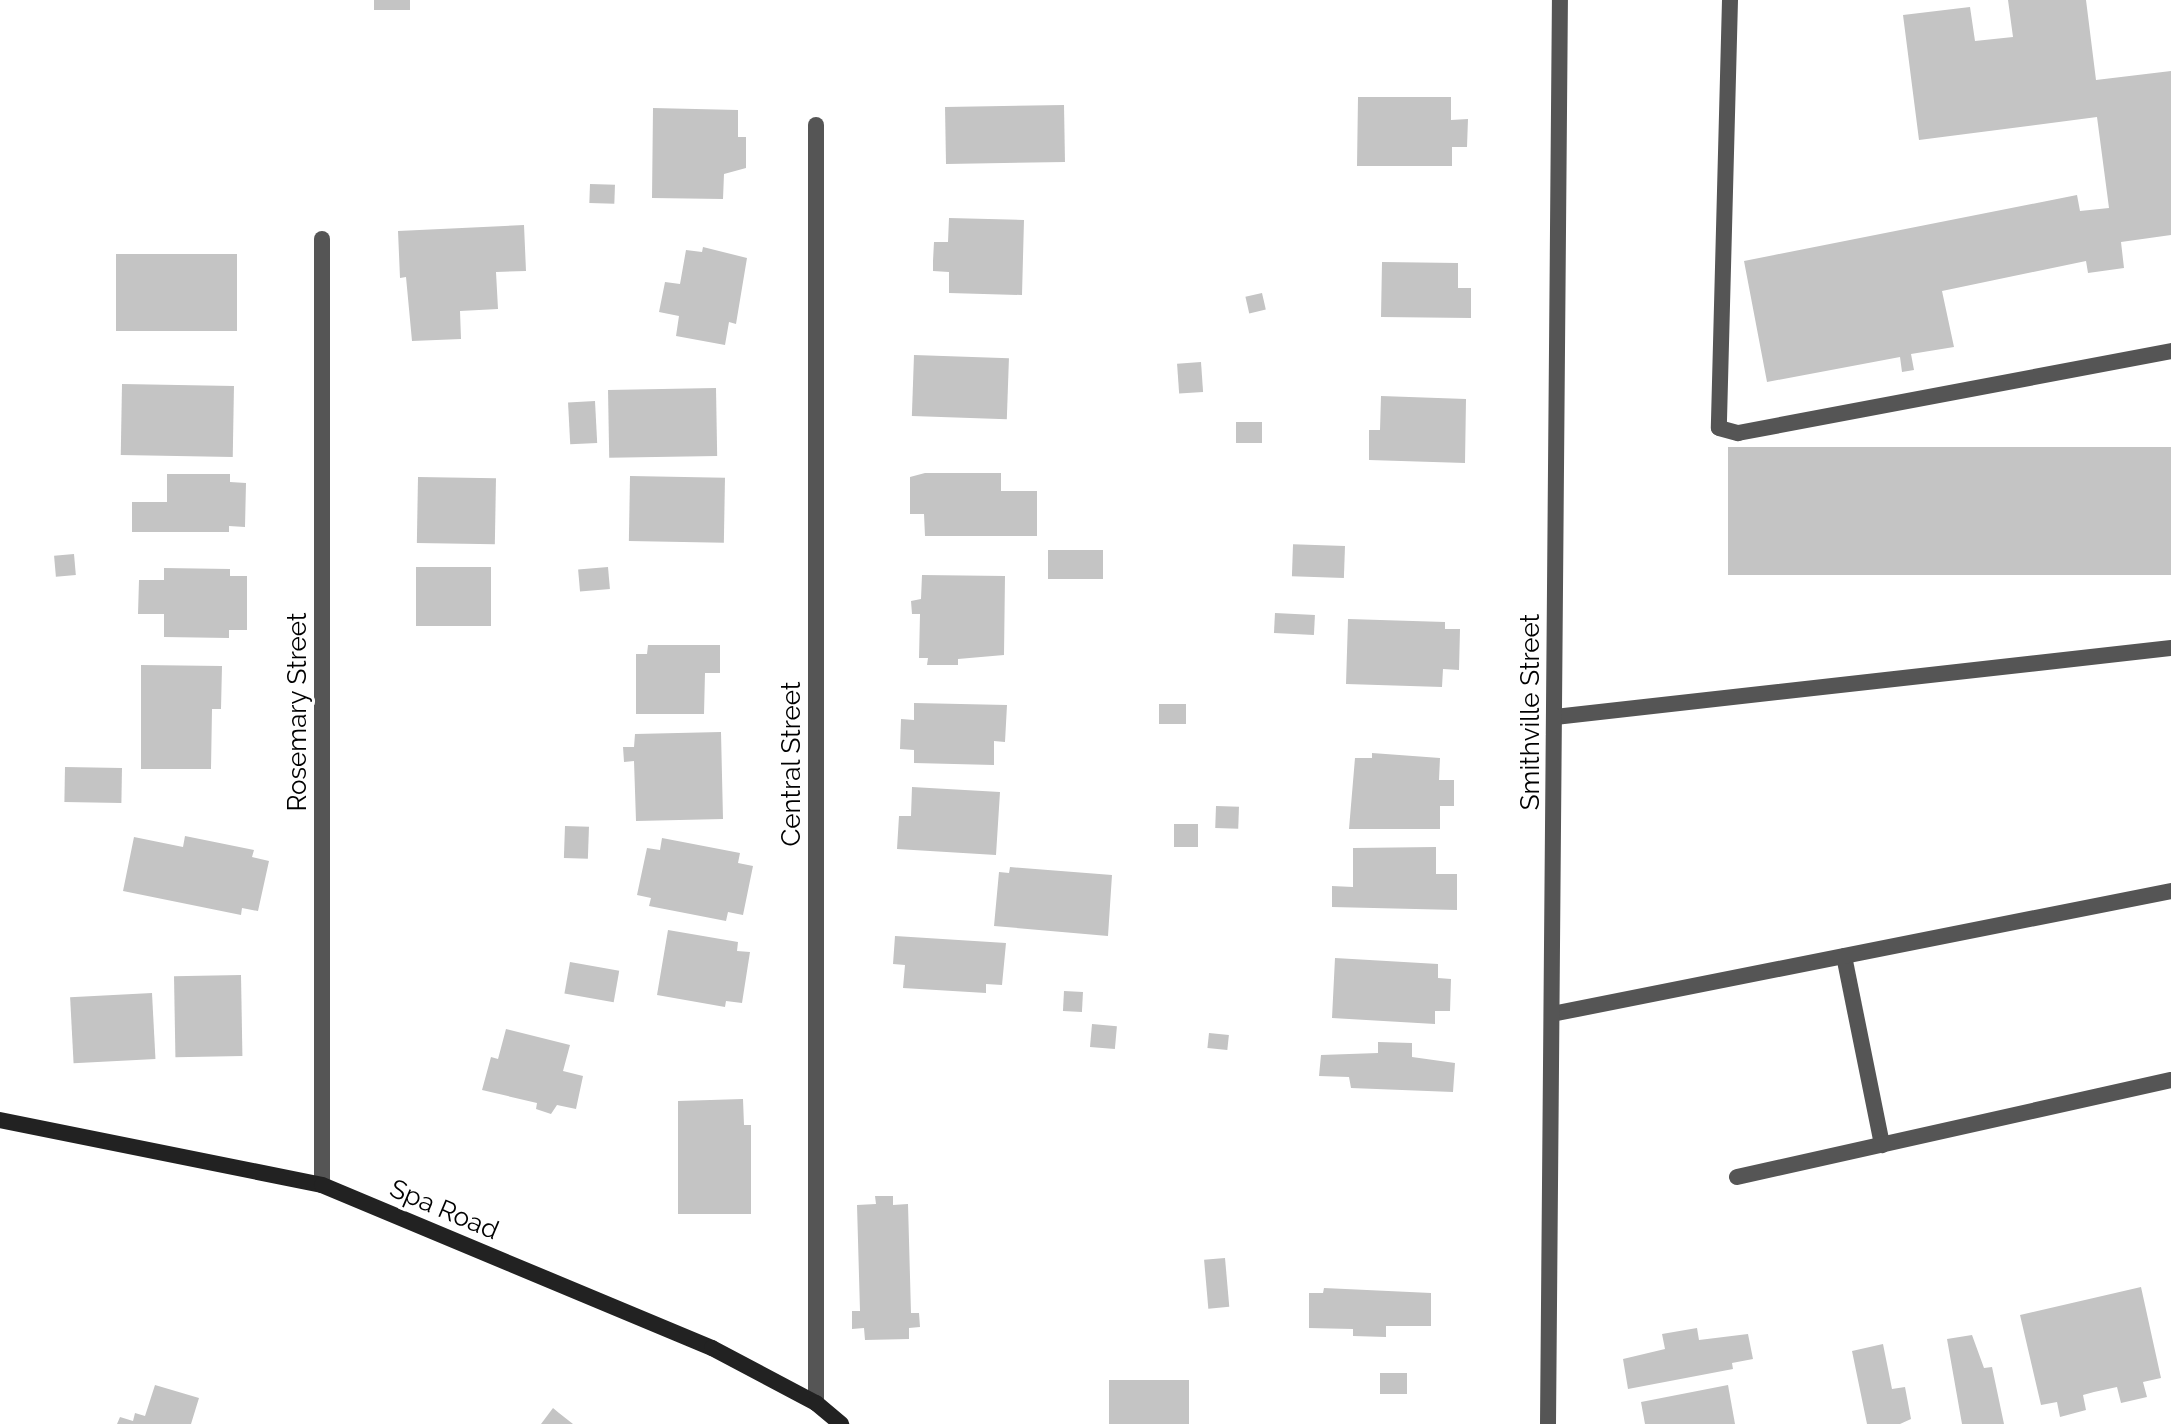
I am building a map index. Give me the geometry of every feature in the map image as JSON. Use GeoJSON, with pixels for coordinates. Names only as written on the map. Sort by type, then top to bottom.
{"type":"FeatureCollection","features":[{"type":"Feature","properties":{"kind":"main road","name":"Spa Road"},"geometry":{"type":"LineString","coordinates":[[0,1120],[322,1185],[712,1348],[816,1403],[841,1424]]}},
{"type":"Feature","properties":{"kind":"street","name":"Smithville Street"},"geometry":{"type":"LineString","coordinates":[[1548,1424],[1560,0]]}},
{"type":"Feature","properties":{"kind":"street"},"geometry":{"type":"LineString","coordinates":[[1730,0],[1719,428],[1738,433],[2171,351]]}},
{"type":"Feature","properties":{"kind":"street","name":"Central Street"},"geometry":{"type":"LineString","coordinates":[[816,125],[816,1403]]}},
{"type":"Feature","properties":{"kind":"street","name":"Rosemary Street"},"geometry":{"type":"LineString","coordinates":[[322,239],[322,1185]]}},
{"type":"Feature","properties":{"kind":"street"},"geometry":{"type":"LineString","coordinates":[[1555,717],[2171,648]]}},
{"type":"Feature","properties":{"kind":"street"},"geometry":{"type":"LineString","coordinates":[[1552,1014],[2171,891]]}},
{"type":"Feature","properties":{"kind":"street"},"geometry":{"type":"LineString","coordinates":[[1844,956],[1882,1145]]}},
{"type":"Feature","properties":{"kind":"street"},"geometry":{"type":"LineString","coordinates":[[1737,1177],[2171,1080]]}},
{"type":"Feature","properties":{"kind":"building"},"geometry":{"type":"Polygon","coordinates":[[[374,0],[410,0],[410,10],[374,10],[374,0]]]}},
{"type":"Feature","properties":{"kind":"building"},"geometry":{"type":"Polygon","coordinates":[[[2008,0],[2086,0],[2096,80],[2171,71],[2171,235],[2121,242],[2124,268],[2088,273],[2086,261],[1942,291],[1954,347],[1911,354],[1914,370],[1902,372],[1900,357],[1767,382],[1744,261],[2077,195],[2080,211],[2109,208],[2097,117],[1919,140],[1903,15],[1970,7],[1975,41],[2013,37],[2008,0]]]}},
{"type":"Feature","properties":{"kind":"building"},"geometry":{"type":"Polygon","coordinates":[[[1358,97],[1451,97],[1451,120],[1468,119],[1467,147],[1452,147],[1452,166],[1357,166],[1358,97]]]}},
{"type":"Feature","properties":{"kind":"building"},"geometry":{"type":"Polygon","coordinates":[[[1064,105],[1065,162],[946,164],[945,107],[1064,105]]]}},
{"type":"Feature","properties":{"kind":"building"},"geometry":{"type":"Polygon","coordinates":[[[653,108],[738,110],[738,137],[746,137],[746,168],[724,174],[723,199],[652,198],[653,108]]]}},
{"type":"Feature","properties":{"kind":"building"},"geometry":{"type":"Polygon","coordinates":[[[590,184],[615,185],[614,204],[589,203],[590,184]]]}},
{"type":"Feature","properties":{"kind":"building"},"geometry":{"type":"Polygon","coordinates":[[[949,218],[1024,220],[1022,295],[949,293],[949,272],[933,271],[933,261],[934,242],[948,242],[949,218]]]}},
{"type":"Feature","properties":{"kind":"building"},"geometry":{"type":"Polygon","coordinates":[[[524,225],[526,271],[496,272],[498,309],[460,311],[461,339],[412,341],[406,277],[400,278],[398,231],[524,225]]]}},
{"type":"Feature","properties":{"kind":"building"},"geometry":{"type":"Polygon","coordinates":[[[703,247],[747,258],[736,324],[729,322],[725,345],[676,336],[679,316],[659,312],[665,282],[680,284],[686,250],[702,252],[703,247]]]}},
{"type":"Feature","properties":{"kind":"building"},"geometry":{"type":"Polygon","coordinates":[[[116,254],[237,254],[237,331],[116,331],[116,254]]]}},
{"type":"Feature","properties":{"kind":"building"},"geometry":{"type":"Polygon","coordinates":[[[1382,262],[1458,263],[1458,288],[1471,288],[1471,318],[1381,317],[1382,262]]]}},
{"type":"Feature","properties":{"kind":"building"},"geometry":{"type":"Polygon","coordinates":[[[1262,293],[1266,310],[1249,313],[1245,297],[1262,293]]]}},
{"type":"Feature","properties":{"kind":"building"},"geometry":{"type":"Polygon","coordinates":[[[914,355],[1009,358],[1007,419],[912,416],[914,355]]]}},
{"type":"Feature","properties":{"kind":"building"},"geometry":{"type":"Polygon","coordinates":[[[1201,362],[1203,392],[1179,394],[1177,364],[1201,362]]]}},
{"type":"Feature","properties":{"kind":"building"},"geometry":{"type":"Polygon","coordinates":[[[122,384],[234,386],[233,457],[121,455],[122,384]]]}},
{"type":"Feature","properties":{"kind":"building"},"geometry":{"type":"Polygon","coordinates":[[[716,388],[717,456],[609,458],[608,390],[716,388]]]}},
{"type":"Feature","properties":{"kind":"building"},"geometry":{"type":"Polygon","coordinates":[[[1381,396],[1466,399],[1465,463],[1369,460],[1369,430],[1380,430],[1381,396]]]}},
{"type":"Feature","properties":{"kind":"building"},"geometry":{"type":"Polygon","coordinates":[[[595,401],[597,443],[570,444],[568,402],[595,401]]]}},
{"type":"Feature","properties":{"kind":"building"},"geometry":{"type":"Polygon","coordinates":[[[1236,422],[1262,422],[1262,443],[1236,443],[1236,422]]]}},
{"type":"Feature","properties":{"kind":"building"},"geometry":{"type":"Polygon","coordinates":[[[1728,447],[2171,447],[2171,575],[1728,575],[1728,447]]]}},
{"type":"Feature","properties":{"kind":"building"},"geometry":{"type":"Polygon","coordinates":[[[925,473],[1001,473],[1001,491],[1037,491],[1037,536],[925,536],[924,514],[910,514],[910,477],[925,473]]]}},
{"type":"Feature","properties":{"kind":"building"},"geometry":{"type":"Polygon","coordinates":[[[167,474],[230,474],[230,482],[246,483],[245,527],[229,526],[229,532],[132,532],[132,502],[167,502],[167,474]]]}},
{"type":"Feature","properties":{"kind":"building"},"geometry":{"type":"Polygon","coordinates":[[[630,476],[725,478],[724,543],[629,541],[630,476]]]}},
{"type":"Feature","properties":{"kind":"building"},"geometry":{"type":"Polygon","coordinates":[[[418,477],[496,478],[495,544],[417,543],[418,477]]]}},
{"type":"Feature","properties":{"kind":"building"},"geometry":{"type":"Polygon","coordinates":[[[1293,544],[1345,546],[1344,578],[1292,576],[1293,544]]]}},
{"type":"Feature","properties":{"kind":"building"},"geometry":{"type":"Polygon","coordinates":[[[1048,550],[1103,550],[1103,579],[1048,579],[1048,550]]]}},
{"type":"Feature","properties":{"kind":"building"},"geometry":{"type":"Polygon","coordinates":[[[74,554],[76,575],[56,577],[54,556],[74,554]]]}},
{"type":"Feature","properties":{"kind":"building"},"geometry":{"type":"Polygon","coordinates":[[[416,567],[491,567],[491,626],[416,626],[416,567]]]}},
{"type":"Feature","properties":{"kind":"building"},"geometry":{"type":"Polygon","coordinates":[[[608,567],[610,589],[580,592],[578,570],[608,567]]]}},
{"type":"Feature","properties":{"kind":"building"},"geometry":{"type":"Polygon","coordinates":[[[164,568],[230,569],[230,576],[247,576],[247,630],[229,630],[229,638],[164,637],[164,614],[138,614],[139,580],[164,580],[164,568]]]}},
{"type":"Feature","properties":{"kind":"building"},"geometry":{"type":"Polygon","coordinates":[[[922,575],[1005,576],[1004,655],[958,659],[958,665],[927,665],[928,658],[919,658],[920,614],[912,614],[911,601],[921,599],[922,575]]]}},
{"type":"Feature","properties":{"kind":"building"},"geometry":{"type":"Polygon","coordinates":[[[1275,613],[1315,615],[1314,635],[1274,633],[1275,613]]]}},
{"type":"Feature","properties":{"kind":"building"},"geometry":{"type":"Polygon","coordinates":[[[1348,619],[1445,622],[1445,629],[1460,629],[1459,670],[1443,669],[1442,687],[1346,684],[1348,619]]]}},
{"type":"Feature","properties":{"kind":"building"},"geometry":{"type":"Polygon","coordinates":[[[648,645],[720,645],[720,673],[705,673],[704,714],[636,714],[636,654],[647,654],[648,645]]]}},
{"type":"Feature","properties":{"kind":"building"},"geometry":{"type":"Polygon","coordinates":[[[141,665],[222,666],[221,709],[212,709],[211,769],[141,769],[141,665]]]}},
{"type":"Feature","properties":{"kind":"building"},"geometry":{"type":"Polygon","coordinates":[[[914,703],[1007,705],[1005,742],[994,741],[994,765],[914,763],[914,750],[900,749],[901,719],[914,720],[914,703]]]}},
{"type":"Feature","properties":{"kind":"building"},"geometry":{"type":"Polygon","coordinates":[[[1159,704],[1186,704],[1186,724],[1159,724],[1159,704]]]}},
{"type":"Feature","properties":{"kind":"building"},"geometry":{"type":"Polygon","coordinates":[[[721,732],[723,819],[636,821],[634,761],[624,762],[623,747],[634,747],[635,734],[721,732]]]}},
{"type":"Feature","properties":{"kind":"building"},"geometry":{"type":"Polygon","coordinates":[[[1372,753],[1440,758],[1439,780],[1454,780],[1454,806],[1440,806],[1440,829],[1349,829],[1355,758],[1372,758],[1372,753]]]}},
{"type":"Feature","properties":{"kind":"building"},"geometry":{"type":"Polygon","coordinates":[[[65,767],[122,768],[121,803],[64,802],[65,767]]]}},
{"type":"Feature","properties":{"kind":"building"},"geometry":{"type":"Polygon","coordinates":[[[912,787],[1000,792],[996,855],[897,849],[899,816],[911,816],[912,787]]]}},
{"type":"Feature","properties":{"kind":"building"},"geometry":{"type":"Polygon","coordinates":[[[1216,806],[1239,807],[1238,829],[1215,828],[1216,806]]]}},
{"type":"Feature","properties":{"kind":"building"},"geometry":{"type":"Polygon","coordinates":[[[1174,824],[1198,824],[1198,847],[1174,847],[1174,824]]]}},
{"type":"Feature","properties":{"kind":"building"},"geometry":{"type":"Polygon","coordinates":[[[565,826],[589,827],[588,859],[564,858],[565,826]]]}},
{"type":"Feature","properties":{"kind":"building"},"geometry":{"type":"Polygon","coordinates":[[[185,836],[254,850],[252,857],[269,861],[258,911],[242,908],[241,915],[123,891],[134,837],[183,847],[185,836]]]}},
{"type":"Feature","properties":{"kind":"building"},"geometry":{"type":"Polygon","coordinates":[[[662,838],[740,853],[738,863],[753,866],[743,915],[728,912],[726,921],[649,906],[651,898],[637,895],[647,848],[660,850],[662,838]]]}},
{"type":"Feature","properties":{"kind":"building"},"geometry":{"type":"Polygon","coordinates":[[[1436,847],[1436,874],[1457,874],[1457,910],[1332,907],[1332,886],[1353,887],[1353,848],[1436,847]]]}},
{"type":"Feature","properties":{"kind":"building"},"geometry":{"type":"Polygon","coordinates":[[[1010,867],[1112,875],[1108,936],[994,926],[999,872],[1009,873],[1010,867]]]}},
{"type":"Feature","properties":{"kind":"building"},"geometry":{"type":"Polygon","coordinates":[[[668,930],[738,942],[737,951],[750,952],[742,1003],[726,1001],[725,1007],[657,995],[668,930]]]}},
{"type":"Feature","properties":{"kind":"building"},"geometry":{"type":"Polygon","coordinates":[[[895,936],[1006,943],[1002,985],[986,984],[986,993],[903,988],[905,965],[893,964],[895,936]]]}},
{"type":"Feature","properties":{"kind":"building"},"geometry":{"type":"Polygon","coordinates":[[[1335,958],[1438,964],[1438,978],[1451,979],[1450,1011],[1435,1011],[1435,1024],[1332,1018],[1335,958]]]}},
{"type":"Feature","properties":{"kind":"building"},"geometry":{"type":"Polygon","coordinates":[[[570,962],[619,971],[614,1002],[564,994],[570,962]]]}},
{"type":"Feature","properties":{"kind":"building"},"geometry":{"type":"Polygon","coordinates":[[[241,975],[242,1056],[175,1057],[174,976],[241,975]]]}},
{"type":"Feature","properties":{"kind":"building"},"geometry":{"type":"Polygon","coordinates":[[[1064,991],[1083,992],[1082,1012],[1063,1011],[1064,991]]]}},
{"type":"Feature","properties":{"kind":"building"},"geometry":{"type":"Polygon","coordinates":[[[152,993],[155,1059],[74,1063],[70,997],[152,993]]]}},
{"type":"Feature","properties":{"kind":"building"},"geometry":{"type":"Polygon","coordinates":[[[1092,1024],[1117,1026],[1115,1049],[1090,1047],[1092,1024]]]}},
{"type":"Feature","properties":{"kind":"building"},"geometry":{"type":"Polygon","coordinates":[[[506,1029],[570,1045],[563,1071],[583,1076],[576,1109],[557,1105],[551,1114],[536,1109],[537,1103],[482,1090],[491,1057],[498,1059],[506,1029]]]}},
{"type":"Feature","properties":{"kind":"building"},"geometry":{"type":"Polygon","coordinates":[[[1209,1033],[1229,1035],[1227,1050],[1207,1048],[1209,1033]]]}},
{"type":"Feature","properties":{"kind":"building"},"geometry":{"type":"Polygon","coordinates":[[[1378,1042],[1412,1043],[1412,1057],[1455,1063],[1453,1092],[1351,1088],[1349,1077],[1319,1076],[1321,1055],[1378,1053],[1378,1042]]]}},
{"type":"Feature","properties":{"kind":"building"},"geometry":{"type":"Polygon","coordinates":[[[743,1099],[744,1125],[751,1125],[751,1214],[678,1214],[678,1101],[743,1099]]]}},
{"type":"Feature","properties":{"kind":"building"},"geometry":{"type":"Polygon","coordinates":[[[875,1196],[893,1196],[893,1205],[908,1204],[911,1313],[919,1313],[920,1327],[909,1328],[909,1339],[865,1340],[864,1328],[852,1329],[852,1311],[860,1311],[857,1205],[876,1204],[875,1196]]]}},
{"type":"Feature","properties":{"kind":"building"},"geometry":{"type":"Polygon","coordinates":[[[1225,1258],[1229,1307],[1208,1309],[1204,1260],[1225,1258]]]}},
{"type":"Feature","properties":{"kind":"building"},"geometry":{"type":"Polygon","coordinates":[[[2141,1287],[2161,1378],[2143,1382],[2147,1397],[2121,1403],[2117,1387],[2094,1392],[2083,1395],[2086,1410],[2060,1417],[2057,1402],[2041,1405],[2020,1315],[2141,1287]]]}},
{"type":"Feature","properties":{"kind":"building"},"geometry":{"type":"Polygon","coordinates":[[[1324,1288],[1431,1293],[1431,1326],[1386,1326],[1386,1337],[1353,1336],[1353,1329],[1309,1328],[1309,1293],[1323,1293],[1324,1288]]]}},
{"type":"Feature","properties":{"kind":"building"},"geometry":{"type":"Polygon","coordinates":[[[1697,1328],[1699,1340],[1748,1334],[1753,1359],[1732,1363],[1733,1369],[1628,1389],[1623,1359],[1665,1349],[1662,1334],[1697,1328]]]}},
{"type":"Feature","properties":{"kind":"building"},"geometry":{"type":"Polygon","coordinates":[[[1972,1335],[1984,1368],[1992,1367],[2004,1424],[1962,1424],[1947,1339],[1972,1335]]]}},
{"type":"Feature","properties":{"kind":"building"},"geometry":{"type":"Polygon","coordinates":[[[1883,1344],[1892,1389],[1905,1387],[1911,1419],[1900,1424],[1867,1424],[1852,1351],[1883,1344]]]}},
{"type":"Feature","properties":{"kind":"building"},"geometry":{"type":"Polygon","coordinates":[[[1380,1373],[1407,1373],[1407,1394],[1380,1394],[1380,1373]]]}},
{"type":"Feature","properties":{"kind":"building"},"geometry":{"type":"Polygon","coordinates":[[[1109,1380],[1189,1380],[1189,1424],[1109,1424],[1109,1380]]]}},
{"type":"Feature","properties":{"kind":"building"},"geometry":{"type":"Polygon","coordinates":[[[155,1385],[199,1398],[191,1424],[117,1424],[120,1417],[133,1421],[135,1413],[145,1416],[155,1385]]]}},
{"type":"Feature","properties":{"kind":"building"},"geometry":{"type":"Polygon","coordinates":[[[1728,1385],[1735,1424],[1645,1424],[1641,1402],[1728,1385]]]}},
{"type":"Feature","properties":{"kind":"building"},"geometry":{"type":"Polygon","coordinates":[[[553,1408],[559,1413],[573,1424],[541,1424],[553,1408]]]}}]}
